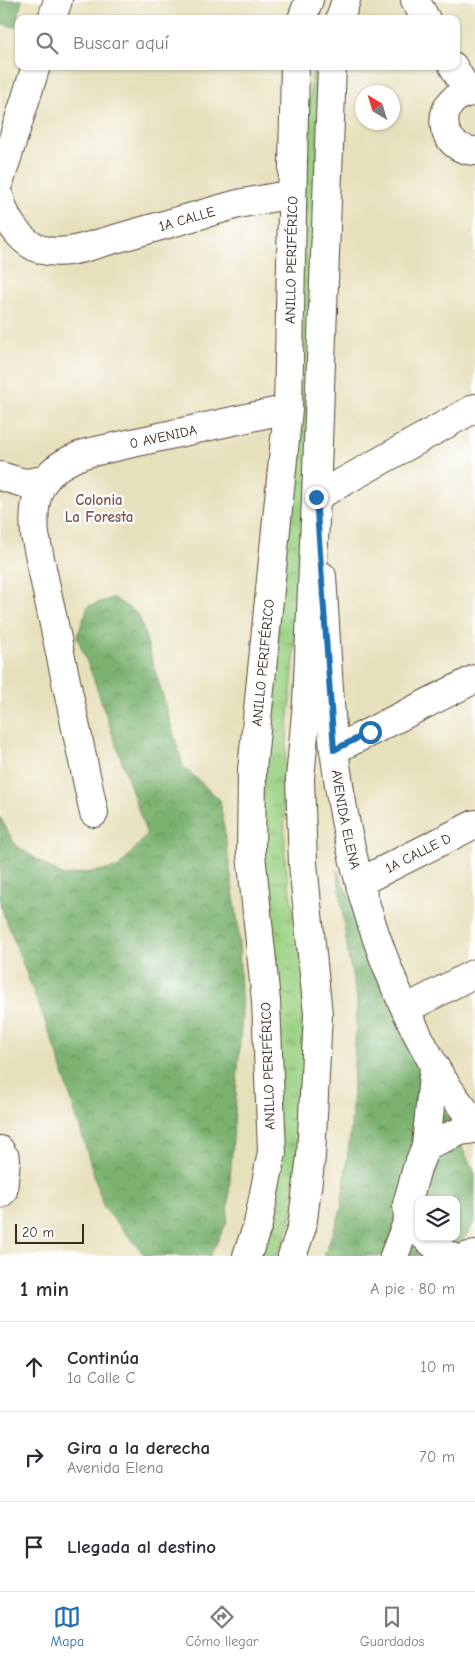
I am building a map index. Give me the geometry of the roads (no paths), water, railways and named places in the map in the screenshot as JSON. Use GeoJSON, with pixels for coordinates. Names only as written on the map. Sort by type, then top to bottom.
{"type":"FeatureCollection","features":[{"type":"Feature","properties":{"kind":"main road"},"geometry":{"type":"LineString","coordinates":[[53,15],[58,0]]}},
{"type":"Feature","properties":{"kind":"main road"},"geometry":{"type":"LineString","coordinates":[[303,15],[309,0]]}},
{"type":"Feature","properties":{"kind":"main road"},"geometry":{"type":"LineString","coordinates":[[341,15],[346,0]]}},
{"type":"Feature","properties":{"kind":"main road"},"geometry":{"type":"LineString","coordinates":[[0,180],[6,141],[34,70]]}},
{"type":"Feature","properties":{"kind":"main road","name":"ANILLO PERIFÉRICO"},"geometry":{"type":"LineString","coordinates":[[247,1256],[258,1224],[272,1152],[266,1001],[252,854],[252,770],[288,409],[296,70]]}},
{"type":"Feature","properties":{"kind":"main road"},"geometry":{"type":"LineString","coordinates":[[292,1256],[302,1227],[312,1156],[318,1014],[303,864],[300,779],[306,702],[316,497],[334,70]]}},
{"type":"Feature","properties":{"kind":"main road"},"geometry":{"type":"LineString","coordinates":[[456,70],[472,92],[459,96],[451,102],[446,110],[444,119],[445,129],[455,145],[464,149],[475,150]]}},
{"type":"Feature","properties":{"kind":"main road","name":"1A CALLE"},"geometry":{"type":"LineString","coordinates":[[0,198],[3,210],[20,235],[35,247],[46,251],[66,252],[238,204],[292,194]]}},
{"type":"Feature","properties":{"kind":"main road"},"geometry":{"type":"LineString","coordinates":[[316,497],[475,408]]}},
{"type":"Feature","properties":{"kind":"main road","name":"0 AVENIDA"},"geometry":{"type":"LineString","coordinates":[[45,480],[64,463],[86,453],[288,409]]}},
{"type":"Feature","properties":{"kind":"main road"},"geometry":{"type":"LineString","coordinates":[[0,476],[24,483],[45,480]]}},
{"type":"Feature","properties":{"kind":"main road"},"geometry":{"type":"LineString","coordinates":[[45,480],[36,495],[35,535],[94,813]]}},
{"type":"Feature","properties":{"kind":"main road","name":"AVENIDA ELENA"},"geometry":{"type":"LineString","coordinates":[[316,497],[334,750],[347,831],[380,948],[406,1009],[434,1066],[475,1124]]}},
{"type":"Feature","properties":{"kind":"main road"},"geometry":{"type":"LineString","coordinates":[[334,750],[475,679]]}},
{"type":"Feature","properties":{"kind":"main road","name":"1A CALLE D"},"geometry":{"type":"LineString","coordinates":[[360,882],[475,824]]}},
{"type":"Feature","properties":{"kind":"main road"},"geometry":{"type":"LineString","coordinates":[[406,1009],[475,973]]}},
{"type":"Feature","properties":{"kind":"main road"},"geometry":{"type":"LineString","coordinates":[[415,1224],[407,1204],[416,1168],[426,1146],[434,1066]]}},
{"type":"Feature","properties":{"kind":"main road"},"geometry":{"type":"LineString","coordinates":[[426,1146],[461,1131],[475,1129]]}},
{"type":"Feature","properties":{"kind":"main road"},"geometry":{"type":"LineString","coordinates":[[0,1150],[6,1159],[1,1193]]}},
{"type":"Feature","properties":{"kind":"main road"},"geometry":{"type":"LineString","coordinates":[[394,1256],[415,1231]]}},
{"type":"Feature","properties":{"kind":"main road"},"geometry":{"type":"LineString","coordinates":[[430,1241],[445,1254],[452,1256]]}},
{"type":"Feature","properties":{"kind":"main road"},"geometry":{"type":"LineString","coordinates":[[468,1256],[475,1255]]}},
{"type":"Feature","properties":{"kind":"district","name":"Colonia La Foresta"},"geometry":{"type":"Point","coordinates":[99,508]}}]}
